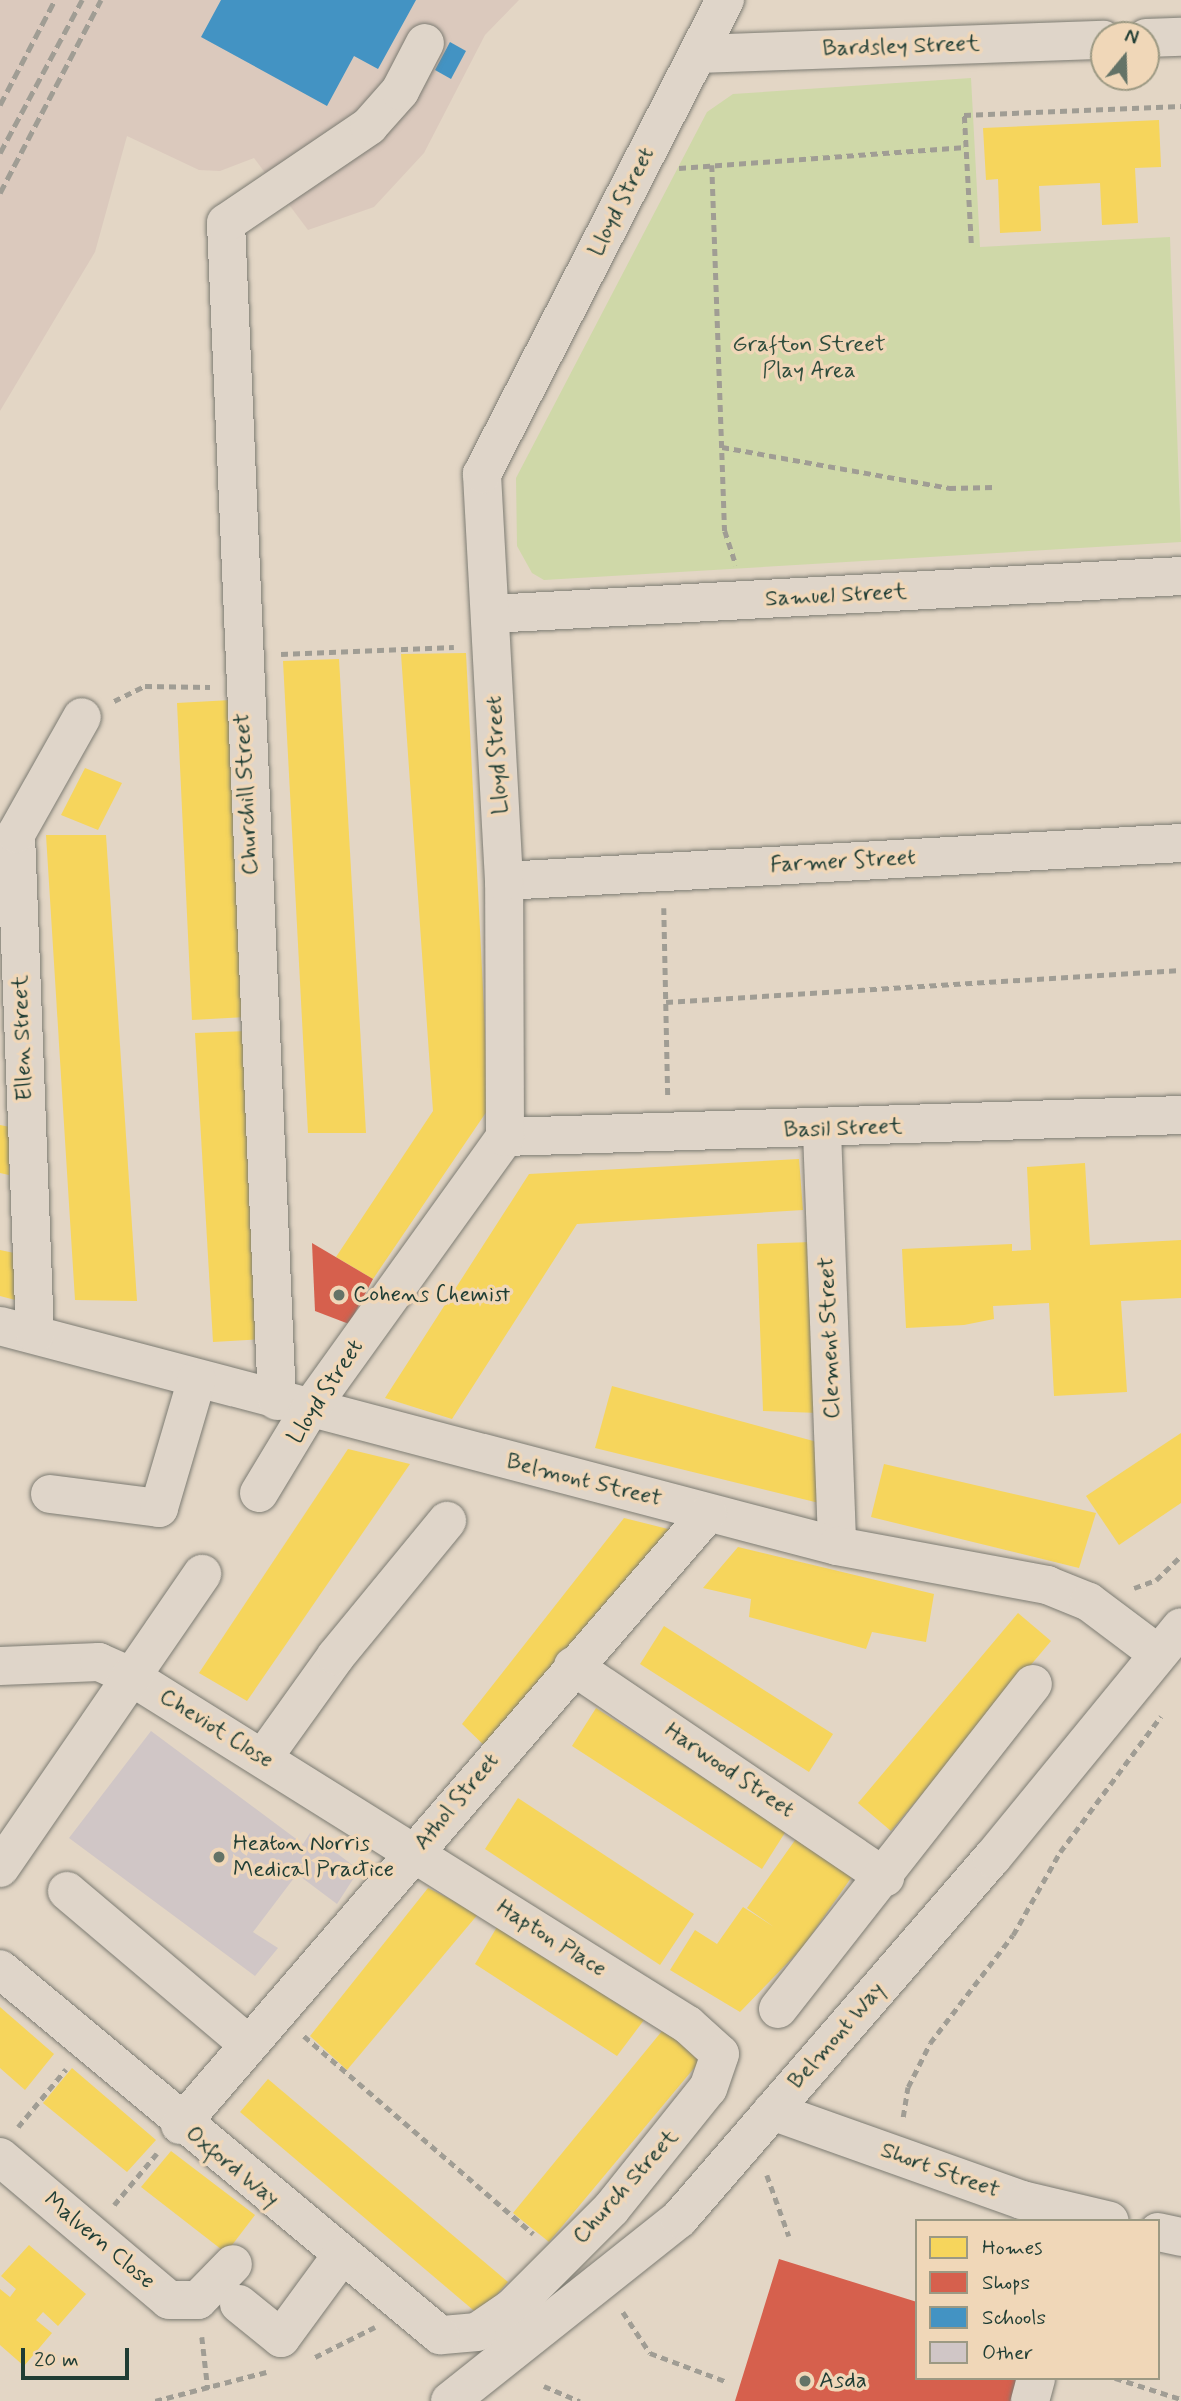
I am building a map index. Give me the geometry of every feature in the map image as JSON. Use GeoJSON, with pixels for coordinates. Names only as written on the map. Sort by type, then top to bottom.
{"type":"FeatureCollection","features":[{"type":"Feature","properties":{"kind":"street","name":"Lloyd Street"},"geometry":{"type":"LineString","coordinates":[[259,1493],[293,1405],[505,1137],[504,881],[482,474],[725,0]]}},
{"type":"Feature","properties":{"kind":"street"},"geometry":{"type":"LineString","coordinates":[[1160,38],[1181,37]]}},
{"type":"Feature","properties":{"kind":"street","name":"Bardsley Street"},"geometry":{"type":"LineString","coordinates":[[698,54],[1090,40]]}},
{"type":"Feature","properties":{"kind":"street","name":"Churchill Street"},"geometry":{"type":"LineString","coordinates":[[293,1405],[242,671],[226,223],[258,205],[369,125],[400,91],[425,43]]}},
{"type":"Feature","properties":{"kind":"street","name":"Samuel Street"},"geometry":{"type":"LineString","coordinates":[[492,630],[739,602],[1181,576]]}},
{"type":"Feature","properties":{"kind":"street","name":"Ellen Street"},"geometry":{"type":"LineString","coordinates":[[18,1330],[12,1080],[16,834],[82,717]]}},
{"type":"Feature","properties":{"kind":"street","name":"Farmer Street"},"geometry":{"type":"LineString","coordinates":[[504,881],[1181,843]]}},
{"type":"Feature","properties":{"kind":"street","name":"Basil Street"},"geometry":{"type":"LineString","coordinates":[[505,1137],[822,1130],[1181,1115]]}},
{"type":"Feature","properties":{"kind":"street","name":"Clement Street"},"geometry":{"type":"LineString","coordinates":[[822,1130],[837,1546]]}},
{"type":"Feature","properties":{"kind":"street","name":"Belmont Street"},"geometry":{"type":"LineString","coordinates":[[18,1330],[293,1405],[837,1546],[1047,1585],[1169,1640]]}},
{"type":"Feature","properties":{"kind":"street"},"geometry":{"type":"LineString","coordinates":[[50,1494],[159,1508],[197,1379]]}},
{"type":"Feature","properties":{"kind":"street","name":"Athol Street"},"geometry":{"type":"LineString","coordinates":[[180,2125],[573,1666],[708,1513]]}},
{"type":"Feature","properties":{"kind":"street"},"geometry":{"type":"LineString","coordinates":[[263,1759],[336,1656],[447,1521]]}},
{"type":"Feature","properties":{"kind":"street"},"geometry":{"type":"LineString","coordinates":[[0,1868],[202,1574]]}},
{"type":"Feature","properties":{"kind":"street","name":"Belmont Way"},"geometry":{"type":"LineString","coordinates":[[450,2401],[679,2219],[992,1858],[1169,1640]]}},
{"type":"Feature","properties":{"kind":"street","name":"Cheviot Close"},"geometry":{"type":"LineString","coordinates":[[0,1666],[99,1662],[130,1676],[415,1852]]}},
{"type":"Feature","properties":{"kind":"street","name":"Harwood Street"},"geometry":{"type":"LineString","coordinates":[[573,1666],[885,1877]]}},
{"type":"Feature","properties":{"kind":"street"},"geometry":{"type":"LineString","coordinates":[[778,2009],[885,1877],[1033,1684]]}},
{"type":"Feature","properties":{"kind":"street","name":"Hapton Place"},"geometry":{"type":"LineString","coordinates":[[415,1852],[688,2025]]}},
{"type":"Feature","properties":{"kind":"street"},"geometry":{"type":"LineString","coordinates":[[68,1891],[249,2045]]}},
{"type":"Feature","properties":{"kind":"street","name":"Oxford Way"},"geometry":{"type":"LineString","coordinates":[[0,1969],[180,2125],[440,2335],[477,2332]]}},
{"type":"Feature","properties":{"kind":"street","name":"Church Street"},"geometry":{"type":"LineString","coordinates":[[477,2332],[561,2259],[664,2149],[708,2088],[720,2054],[688,2025]]}},
{"type":"Feature","properties":{"kind":"street","name":"Short Street"},"geometry":{"type":"LineString","coordinates":[[762,2123],[897,2155],[1019,2210],[1093,2219]]}},
{"type":"Feature","properties":{"kind":"street","name":"Malvern Close"},"geometry":{"type":"LineString","coordinates":[[4,2159],[169,2301],[198,2300]]}},
{"type":"Feature","properties":{"kind":"street"},"geometry":{"type":"LineString","coordinates":[[1160,2232],[1181,2237]]}},
{"type":"Feature","properties":{"kind":"street"},"geometry":{"type":"LineString","coordinates":[[239,2304],[281,2338],[341,2256]]}},
{"type":"Feature","properties":{"kind":"street"},"geometry":{"type":"LineString","coordinates":[[198,2300],[233,2264]]}},
{"type":"Feature","properties":{"kind":"street"},"geometry":{"type":"LineString","coordinates":[[1030,2401],[1035,2380]]}},
{"type":"Feature","properties":{"kind":"path"},"geometry":{"type":"LineString","coordinates":[[971,243],[962,147],[964,115],[1181,106]]}},
{"type":"Feature","properties":{"kind":"path"},"geometry":{"type":"LineString","coordinates":[[646,155],[677,168],[962,147]]}},
{"type":"Feature","properties":{"kind":"path"},"geometry":{"type":"LineString","coordinates":[[712,165],[725,531],[739,602]]}},
{"type":"Feature","properties":{"kind":"path"},"geometry":{"type":"LineString","coordinates":[[722,447],[949,488],[993,487]]}},
{"type":"Feature","properties":{"kind":"path"},"geometry":{"type":"LineString","coordinates":[[82,717],[145,686],[492,630]]}},
{"type":"Feature","properties":{"kind":"path"},"geometry":{"type":"LineString","coordinates":[[663,872],[669,1134]]}},
{"type":"Feature","properties":{"kind":"path"},"geometry":{"type":"LineString","coordinates":[[666,1002],[1181,970]]}},
{"type":"Feature","properties":{"kind":"path"},"geometry":{"type":"LineString","coordinates":[[1089,1602],[1156,1580],[1181,1556]]}},
{"type":"Feature","properties":{"kind":"path"},"geometry":{"type":"LineString","coordinates":[[897,2155],[908,2087],[930,2043],[1013,1935],[1060,1853],[1167,1707]]}},
{"type":"Feature","properties":{"kind":"path"},"geometry":{"type":"LineString","coordinates":[[277,2012],[561,2259]]}},
{"type":"Feature","properties":{"kind":"path"},"geometry":{"type":"LineString","coordinates":[[4,2159],[86,2044]]}},
{"type":"Feature","properties":{"kind":"path"},"geometry":{"type":"LineString","coordinates":[[762,2123],[789,2236]]}},
{"type":"Feature","properties":{"kind":"path"},"geometry":{"type":"LineString","coordinates":[[90,2234],[180,2125]]}},
{"type":"Feature","properties":{"kind":"path"},"geometry":{"type":"LineString","coordinates":[[198,2300],[208,2389]]}},
{"type":"Feature","properties":{"kind":"path"},"geometry":{"type":"LineString","coordinates":[[621,2309],[650,2353],[725,2381]]}},
{"type":"Feature","properties":{"kind":"path"},"geometry":{"type":"LineString","coordinates":[[1121,2380],[1181,2399]]}},
{"type":"Feature","properties":{"kind":"path"},"geometry":{"type":"LineString","coordinates":[[544,2386],[580,2401]]}},
{"type":"Feature","properties":{"kind":"shaded area"},"geometry":{"type":"Polygon","coordinates":[[[0,0],[519,0],[485,35],[424,153],[374,207],[308,230],[254,158],[220,171],[199,170],[127,136],[95,252],[0,411],[0,0]]]}},
{"type":"Feature","properties":{"kind":"green space","name":"Grafton Street Play Area"},"geometry":{"type":"Polygon","coordinates":[[[971,78],[980,247],[1170,237],[1181,542],[544,580],[532,573],[517,546],[516,478],[707,112],[733,94],[971,78]]]}},
{"type":"Feature","properties":{"kind":"building: Homes"},"geometry":{"type":"Polygon","coordinates":[[[1159,120],[1161,167],[1135,168],[1138,223],[1102,225],[1100,183],[1039,186],[1041,231],[1000,233],[998,179],[986,180],[983,128],[1159,120]]]}},
{"type":"Feature","properties":{"kind":"building: Homes"},"geometry":{"type":"Polygon","coordinates":[[[466,653],[489,1108],[373,1279],[336,1257],[433,1111],[401,654],[466,653]]]}},
{"type":"Feature","properties":{"kind":"building: Homes"},"geometry":{"type":"Polygon","coordinates":[[[339,659],[366,1133],[308,1133],[283,661],[339,659]]]}},
{"type":"Feature","properties":{"kind":"building: Homes"},"geometry":{"type":"Polygon","coordinates":[[[231,700],[246,1017],[192,1020],[177,703],[231,700]]]}},
{"type":"Feature","properties":{"kind":"building: Homes"},"geometry":{"type":"Polygon","coordinates":[[[85,768],[122,783],[98,830],[61,815],[85,768]]]}},
{"type":"Feature","properties":{"kind":"building: Homes"},"geometry":{"type":"Polygon","coordinates":[[[46,835],[106,835],[137,1301],[75,1300],[46,835]]]}},
{"type":"Feature","properties":{"kind":"building: Homes"},"geometry":{"type":"Polygon","coordinates":[[[248,1031],[266,1339],[213,1342],[195,1033],[248,1031]]]}},
{"type":"Feature","properties":{"kind":"building: Homes"},"geometry":{"type":"Polygon","coordinates":[[[0,1125],[10,1127],[9,1175],[0,1173],[0,1125]]]}},
{"type":"Feature","properties":{"kind":"building: Homes"},"geometry":{"type":"Polygon","coordinates":[[[799,1159],[803,1210],[577,1224],[452,1419],[385,1398],[529,1174],[799,1159]]]}},
{"type":"Feature","properties":{"kind":"building: Homes"},"geometry":{"type":"Polygon","coordinates":[[[1085,1163],[1090,1245],[1181,1240],[1181,1298],[1121,1301],[1127,1392],[1054,1396],[1049,1303],[993,1306],[994,1319],[964,1325],[906,1328],[902,1249],[1012,1244],[1012,1251],[1031,1250],[1027,1167],[1085,1163]]]}},
{"type":"Feature","properties":{"kind":"building: Homes"},"geometry":{"type":"Polygon","coordinates":[[[812,1242],[819,1413],[763,1411],[757,1244],[812,1242]]]}},
{"type":"Feature","properties":{"kind":"building: Homes"},"geometry":{"type":"Polygon","coordinates":[[[0,1250],[19,1254],[23,1302],[0,1296],[0,1250]]]}},
{"type":"Feature","properties":{"kind":"building: Homes"},"geometry":{"type":"Polygon","coordinates":[[[612,1386],[817,1442],[819,1503],[595,1448],[612,1386]]]}},
{"type":"Feature","properties":{"kind":"building: Homes"},"geometry":{"type":"Polygon","coordinates":[[[1181,1433],[1181,1503],[1119,1545],[1086,1496],[1181,1433]]]}},
{"type":"Feature","properties":{"kind":"building: Homes"},"geometry":{"type":"Polygon","coordinates":[[[348,1449],[410,1464],[247,1701],[199,1673],[348,1449]]]}},
{"type":"Feature","properties":{"kind":"building: Homes"},"geometry":{"type":"Polygon","coordinates":[[[884,1464],[1096,1513],[1079,1568],[871,1517],[884,1464]]]}},
{"type":"Feature","properties":{"kind":"building: Homes"},"geometry":{"type":"Polygon","coordinates":[[[624,1518],[672,1530],[489,1750],[462,1724],[624,1518]]]}},
{"type":"Feature","properties":{"kind":"building: Homes"},"geometry":{"type":"Polygon","coordinates":[[[738,1547],[934,1594],[926,1642],[872,1632],[866,1649],[749,1617],[751,1599],[703,1588],[738,1547]]]}},
{"type":"Feature","properties":{"kind":"building: Homes"},"geometry":{"type":"Polygon","coordinates":[[[1018,1613],[1051,1641],[891,1831],[858,1803],[1018,1613]]]}},
{"type":"Feature","properties":{"kind":"building: Homes"},"geometry":{"type":"Polygon","coordinates":[[[664,1626],[833,1734],[809,1772],[640,1664],[664,1626]]]}},
{"type":"Feature","properties":{"kind":"building: Homes"},"geometry":{"type":"Polygon","coordinates":[[[596,1708],[786,1831],[762,1869],[572,1746],[596,1708]]]}},
{"type":"Feature","properties":{"kind":"building: Homes"},"geometry":{"type":"Polygon","coordinates":[[[518,1798],[694,1914],[660,1965],[485,1849],[518,1798]]]}},
{"type":"Feature","properties":{"kind":"building: Homes"},"geometry":{"type":"Polygon","coordinates":[[[798,1836],[853,1875],[803,1947],[740,2012],[670,1970],[695,1930],[717,1944],[743,1907],[774,1927],[747,1908],[798,1836]]]}},
{"type":"Feature","properties":{"kind":"building: Homes"},"geometry":{"type":"Polygon","coordinates":[[[428,1888],[479,1913],[347,2070],[310,2036],[428,1888]]]}},
{"type":"Feature","properties":{"kind":"building: Homes"},"geometry":{"type":"Polygon","coordinates":[[[497,1927],[644,2020],[617,2056],[475,1964],[497,1927]]]}},
{"type":"Feature","properties":{"kind":"building: Homes"},"geometry":{"type":"Polygon","coordinates":[[[0,2007],[54,2054],[25,2090],[0,2068],[0,2007]]]}},
{"type":"Feature","properties":{"kind":"building: Homes"},"geometry":{"type":"Polygon","coordinates":[[[662,2031],[705,2055],[549,2242],[513,2213],[662,2031]]]}},
{"type":"Feature","properties":{"kind":"building: Homes"},"geometry":{"type":"Polygon","coordinates":[[[72,2068],[156,2140],[127,2172],[43,2103],[72,2068]]]}},
{"type":"Feature","properties":{"kind":"building: Homes"},"geometry":{"type":"Polygon","coordinates":[[[268,2079],[508,2282],[479,2315],[240,2112],[268,2079]]]}},
{"type":"Feature","properties":{"kind":"building: Homes"},"geometry":{"type":"Polygon","coordinates":[[[171,2151],[255,2215],[226,2253],[141,2187],[171,2151]]]}},
{"type":"Feature","properties":{"kind":"building: Homes"},"geometry":{"type":"Polygon","coordinates":[[[29,2245],[86,2294],[58,2326],[43,2312],[36,2320],[52,2333],[24,2366],[0,2345],[0,2289],[10,2297],[16,2289],[1,2276],[29,2245]]]}},
{"type":"Feature","properties":{"kind":"building: Shops","name":"Cohens Chemist"},"geometry":{"type":"Polygon","coordinates":[[[312,1243],[373,1279],[349,1324],[315,1311],[312,1243]]]}},
{"type":"Feature","properties":{"kind":"building: Shops"},"geometry":{"type":"Polygon","coordinates":[[[779,2259],[915,2301],[915,2380],[1016,2380],[1013,2401],[735,2401],[779,2259]]]}},
{"type":"Feature","properties":{"kind":"building: Schools"},"geometry":{"type":"Polygon","coordinates":[[[221,0],[416,0],[378,69],[354,56],[327,106],[201,37],[221,0]]]}},
{"type":"Feature","properties":{"kind":"building: Schools"},"geometry":{"type":"Polygon","coordinates":[[[450,42],[466,51],[451,79],[435,70],[450,42]]]}},
{"type":"Feature","properties":{"kind":"building: Other","name":"Heaton Norris Medical Practice"},"geometry":{"type":"Polygon","coordinates":[[[151,1731],[303,1844],[310,1833],[359,1870],[337,1904],[297,1874],[253,1932],[278,1948],[255,1976],[69,1838],[151,1731]]]}},
{"type":"Feature","properties":{"kind":"railway"},"geometry":{"type":"LineString","coordinates":[[0,105],[55,0]]}},
{"type":"Feature","properties":{"kind":"railway"},"geometry":{"type":"LineString","coordinates":[[0,153],[82,0]]}},
{"type":"Feature","properties":{"kind":"railway"},"geometry":{"type":"LineString","coordinates":[[0,193],[101,0]]}},
{"type":"Feature","properties":{"kind":"place","name":"Cohens Chemist"},"geometry":{"type":"Point","coordinates":[339,1295]}},
{"type":"Feature","properties":{"kind":"place","name":"Heaton Norris Medical Practice"},"geometry":{"type":"Point","coordinates":[219,1857]}},
{"type":"Feature","properties":{"kind":"place","name":"Asda"},"geometry":{"type":"Point","coordinates":[805,2381]}}]}
